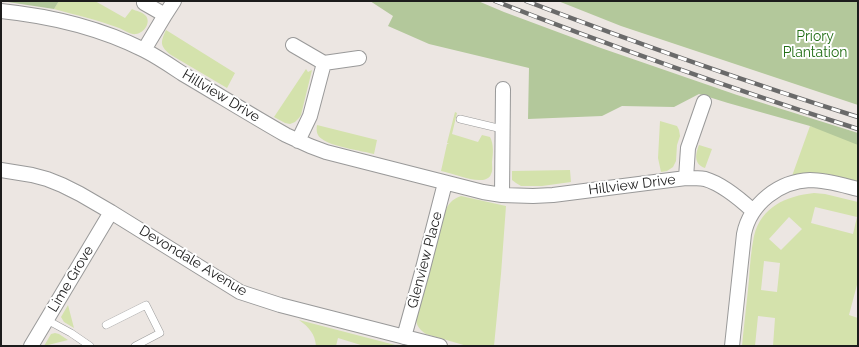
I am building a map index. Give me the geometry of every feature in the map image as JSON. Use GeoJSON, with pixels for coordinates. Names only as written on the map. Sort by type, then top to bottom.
{"type":"FeatureCollection","features":[{"type":"Feature","properties":{"kind":"street"},"geometry":{"type":"LineString","coordinates":[[144,50],[174,1]]}},
{"type":"Feature","properties":{"kind":"street"},"geometry":{"type":"LineString","coordinates":[[144,4],[165,15]]}},
{"type":"Feature","properties":{"kind":"street","name":"Hillview Drive"},"geometry":{"type":"LineString","coordinates":[[1,11],[42,16],[91,29],[117,38],[144,50],[272,127],[298,141],[326,152],[445,183],[502,195],[553,195],[686,178],[697,178],[717,184],[753,211]]}},
{"type":"Feature","properties":{"kind":"street"},"geometry":{"type":"LineString","coordinates":[[293,45],[324,63],[359,58]]}},
{"type":"Feature","properties":{"kind":"street"},"geometry":{"type":"LineString","coordinates":[[298,141],[310,116],[324,63]]}},
{"type":"Feature","properties":{"kind":"street"},"geometry":{"type":"LineString","coordinates":[[502,195],[503,89]]}},
{"type":"Feature","properties":{"kind":"street"},"geometry":{"type":"LineString","coordinates":[[686,178],[688,148],[704,102]]}},
{"type":"Feature","properties":{"kind":"street","name":"Devondale Avenue"},"geometry":{"type":"LineString","coordinates":[[1,170],[47,179],[80,194],[240,292],[280,306],[440,346]]}},
{"type":"Feature","properties":{"kind":"street"},"geometry":{"type":"LineString","coordinates":[[731,346],[744,234],[748,220],[760,202],[779,188],[800,181],[824,181],[858,189]]}},
{"type":"Feature","properties":{"kind":"street","name":"Glenview Place"},"geometry":{"type":"LineString","coordinates":[[404,337],[445,183]]}},
{"type":"Feature","properties":{"kind":"street","name":"Lime Grove"},"geometry":{"type":"LineString","coordinates":[[31,346],[111,212]]}},
{"type":"Feature","properties":{"kind":"lane"},"geometry":{"type":"LineString","coordinates":[[460,119],[502,128]]}},
{"type":"Feature","properties":{"kind":"lane"},"geometry":{"type":"LineString","coordinates":[[106,325],[146,305],[160,332],[134,346]]}},
{"type":"Feature","properties":{"kind":"lane"},"geometry":{"type":"LineString","coordinates":[[47,320],[90,346]]}},
{"type":"Feature","properties":{"kind":"green space"},"geometry":{"type":"Polygon","coordinates":[[[1,1],[59,1],[54,9],[1,1]]]}},
{"type":"Feature","properties":{"kind":"green space"},"geometry":{"type":"Polygon","coordinates":[[[59,1],[95,1],[125,18],[132,9],[145,15],[148,22],[142,32],[132,34],[103,22],[54,9],[59,1]]]}},
{"type":"Feature","properties":{"kind":"green space"},"geometry":{"type":"Polygon","coordinates":[[[370,1],[478,1],[598,47],[737,95],[858,133],[858,145],[810,126],[699,94],[674,107],[622,106],[602,116],[528,119],[529,68],[429,44],[388,26],[393,16],[370,1]]]}},
{"type":"Feature","properties":{"kind":"green space","name":"Priory Plantation"},"geometry":{"type":"Polygon","coordinates":[[[558,1],[858,1],[858,105],[621,26],[558,1]]]}},
{"type":"Feature","properties":{"kind":"green space"},"geometry":{"type":"Polygon","coordinates":[[[166,30],[235,73],[227,88],[167,52],[162,44],[166,30]]]}},
{"type":"Feature","properties":{"kind":"green space"},"geometry":{"type":"Polygon","coordinates":[[[306,69],[308,72],[312,70],[301,115],[295,122],[290,124],[285,123],[274,117],[306,69]]]}},
{"type":"Feature","properties":{"kind":"green space"},"geometry":{"type":"Polygon","coordinates":[[[455,112],[457,113],[452,134],[478,142],[482,135],[490,137],[493,149],[492,173],[484,180],[472,179],[441,171],[447,144],[449,144],[447,143],[455,112]]]}},
{"type":"Feature","properties":{"kind":"green space"},"geometry":{"type":"Polygon","coordinates":[[[660,121],[677,126],[680,136],[677,145],[676,161],[673,167],[667,171],[661,172],[658,158],[660,121]]]}},
{"type":"Feature","properties":{"kind":"green space"},"geometry":{"type":"Polygon","coordinates":[[[317,125],[377,140],[374,154],[326,142],[318,135],[317,125]]]}},
{"type":"Feature","properties":{"kind":"green space"},"geometry":{"type":"Polygon","coordinates":[[[810,126],[858,140],[858,182],[834,175],[818,173],[792,176],[810,126]]]}},
{"type":"Feature","properties":{"kind":"green space"},"geometry":{"type":"Polygon","coordinates":[[[699,145],[712,149],[705,168],[697,162],[696,159],[699,145]]]}},
{"type":"Feature","properties":{"kind":"green space"},"geometry":{"type":"Polygon","coordinates":[[[570,170],[571,182],[542,186],[521,186],[512,180],[512,171],[570,170]]]}},
{"type":"Feature","properties":{"kind":"green space"},"geometry":{"type":"Polygon","coordinates":[[[814,193],[825,194],[858,202],[858,281],[849,315],[858,318],[858,346],[773,346],[775,318],[758,316],[755,346],[742,346],[751,252],[757,226],[762,217],[776,205],[785,200],[814,193]],[[815,207],[811,223],[853,234],[857,217],[815,207]],[[789,217],[769,239],[781,250],[802,229],[789,217]],[[764,261],[761,290],[777,292],[780,263],[764,261]]]}},
{"type":"Feature","properties":{"kind":"green space"},"geometry":{"type":"Polygon","coordinates":[[[461,196],[506,206],[494,346],[467,346],[426,334],[419,328],[416,320],[416,314],[445,212],[451,202],[461,196]]]}},
{"type":"Feature","properties":{"kind":"green space"},"geometry":{"type":"Polygon","coordinates":[[[68,305],[74,328],[64,322],[61,317],[68,305]]]}},
{"type":"Feature","properties":{"kind":"green space"},"geometry":{"type":"Polygon","coordinates":[[[299,320],[399,346],[364,346],[338,338],[336,346],[316,346],[311,331],[299,320]]]}},
{"type":"Feature","properties":{"kind":"green space"},"geometry":{"type":"Polygon","coordinates":[[[55,333],[68,340],[44,346],[51,334],[55,333]]]}},
{"type":"Feature","properties":{"kind":"railway"},"geometry":{"type":"LineString","coordinates":[[495,1],[676,68],[858,129]]}},
{"type":"Feature","properties":{"kind":"railway"},"geometry":{"type":"LineString","coordinates":[[526,1],[691,62],[858,117]]}}]}
